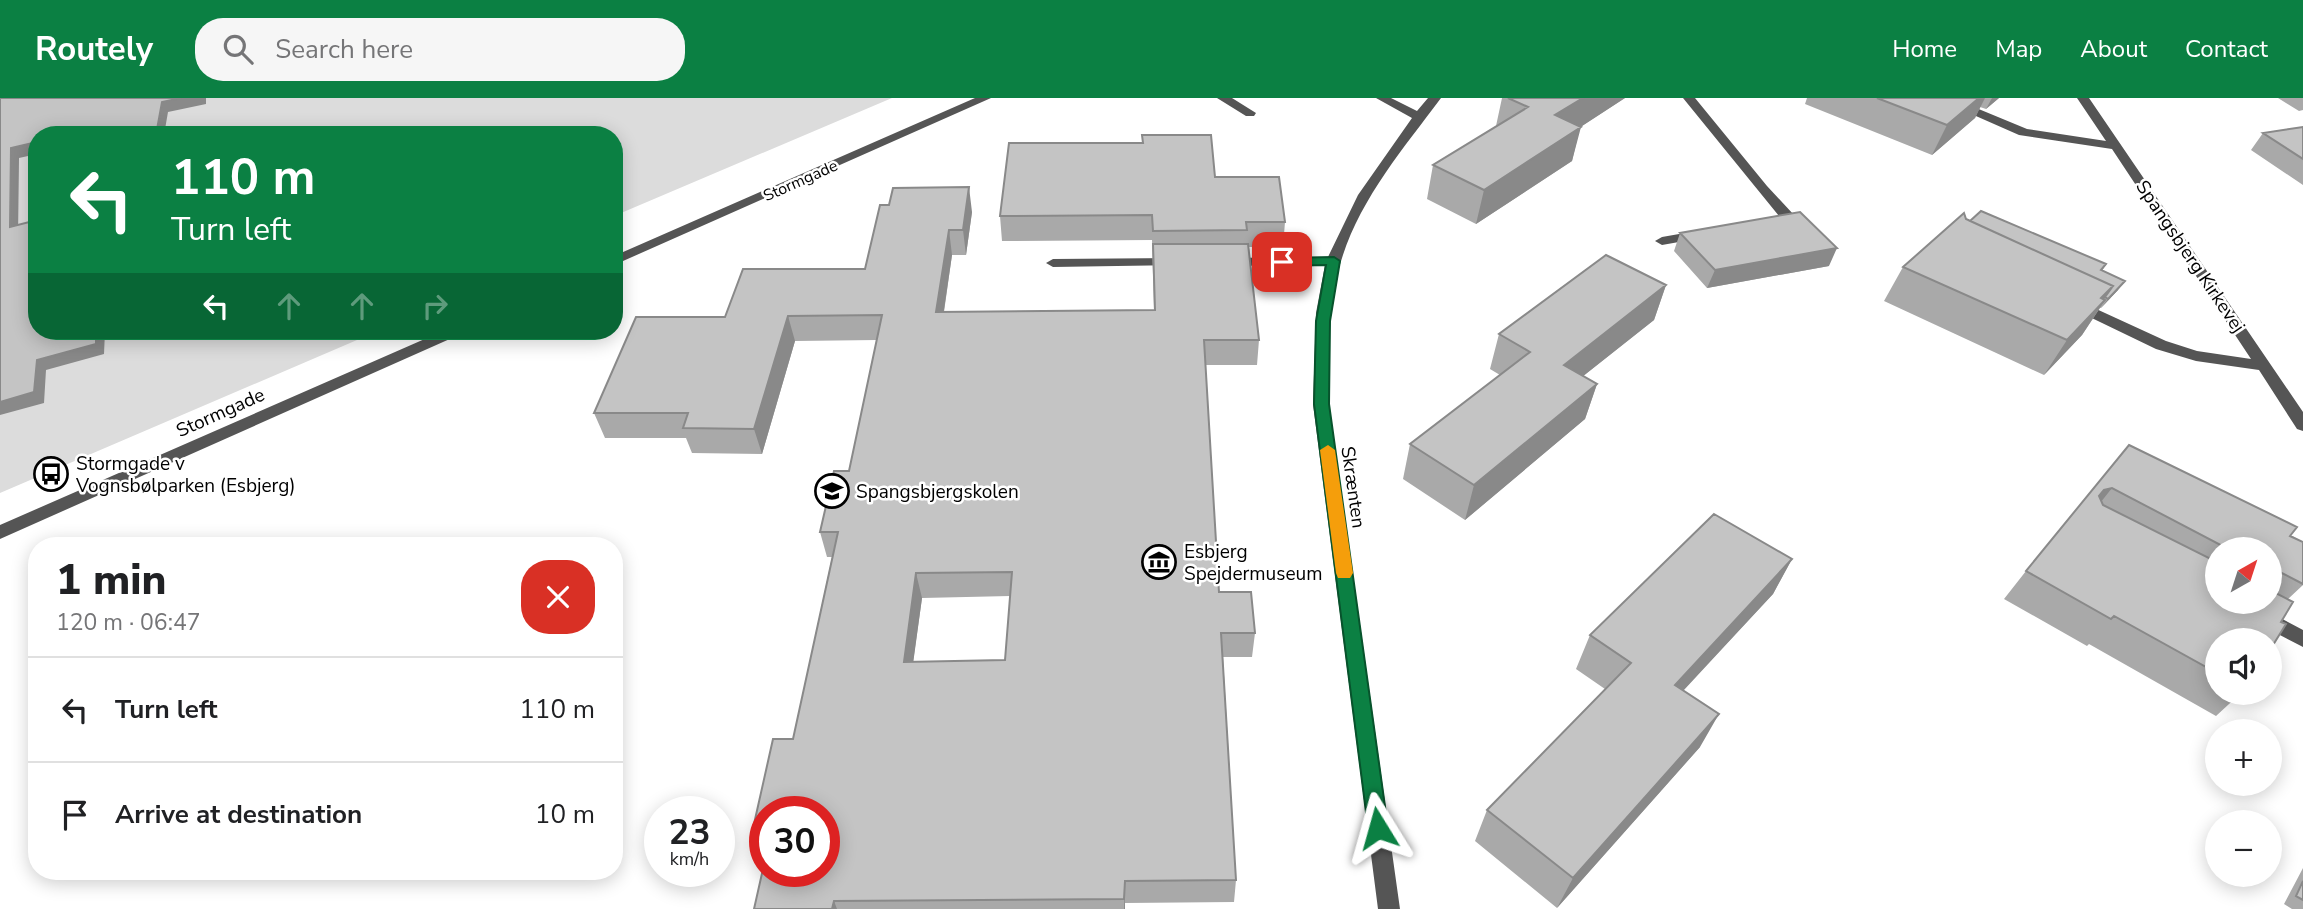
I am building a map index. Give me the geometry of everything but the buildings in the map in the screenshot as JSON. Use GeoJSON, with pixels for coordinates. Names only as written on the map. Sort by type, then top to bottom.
{"type":"FeatureCollection","features":[{"type":"Feature","properties":{"kind":"street","name":"Stormgade"},"geometry":{"type":"LineString","coordinates":[[623,257],[985,98]]}},
{"type":"Feature","properties":{"kind":"street"},"geometry":{"type":"LineString","coordinates":[[1223,98],[1250,113]]}},
{"type":"Feature","properties":{"kind":"street"},"geometry":{"type":"LineString","coordinates":[[1382,98],[1419,117]]}},
{"type":"Feature","properties":{"kind":"street","name":"Skrænten"},"geometry":{"type":"LineString","coordinates":[[1389,909],[1321,404],[1323,321],[1334,261],[1368,187],[1404,134],[1435,98]]}},
{"type":"Feature","properties":{"kind":"street"},"geometry":{"type":"LineString","coordinates":[[1689,98],[1762,189],[1789,218],[1751,225]]}},
{"type":"Feature","properties":{"kind":"street"},"geometry":{"type":"LineString","coordinates":[[1941,98],[2024,132],[2117,146]]}},
{"type":"Feature","properties":{"kind":"street","name":"Spangsbjerg Kirkevej"},"geometry":{"type":"LineString","coordinates":[[2083,98],[2303,425]]}},
{"type":"Feature","properties":{"kind":"street"},"geometry":{"type":"LineString","coordinates":[[1662,241],[1713,232]]}},
{"type":"Feature","properties":{"kind":"street"},"geometry":{"type":"LineString","coordinates":[[1213,262],[1334,261]]}},
{"type":"Feature","properties":{"kind":"street"},"geometry":{"type":"LineString","coordinates":[[1053,263],[1186,262]]}},
{"type":"Feature","properties":{"kind":"street","name":"Spangsbjerg Kirkevej"},"geometry":{"type":"LineString","coordinates":[[2063,299],[2161,345],[2185,353],[2264,366]]}},
{"type":"Feature","properties":{"kind":"street","name":"Stormgade"},"geometry":{"type":"LineString","coordinates":[[0,532],[436,340]]}},
{"type":"Feature","properties":{"kind":"street"},"geometry":{"type":"LineString","coordinates":[[2256,614],[2303,639]]}},
{"type":"Feature","properties":{"kind":"shaded area"},"geometry":{"type":"Polygon","coordinates":[[[0,98],[892,98],[623,212],[623,126],[28,126],[28,340],[357,340],[0,493],[0,98]]]}},
{"type":"Feature","properties":{"kind":"slow traffic"},"geometry":{"type":"LineString","coordinates":[[1328,450],[1344,573]]}},
{"type":"Feature","properties":{"kind":"place","name":"Stormgade v Vognsbølparken (Esbjerg)"},"geometry":{"type":"Point","coordinates":[51,474]}},
{"type":"Feature","properties":{"kind":"place","name":"Spangsbjergskolen"},"geometry":{"type":"Point","coordinates":[832,491]}},
{"type":"Feature","properties":{"kind":"place","name":"Esbjerg Spejdermuseum"},"geometry":{"type":"Point","coordinates":[1159,562]}},
{"type":"Feature","properties":{"kind":"route"},"geometry":{"type":"LineString","coordinates":[[1282,262],[1334,261],[1323,321],[1321,404],[1378,828]]}}]}
